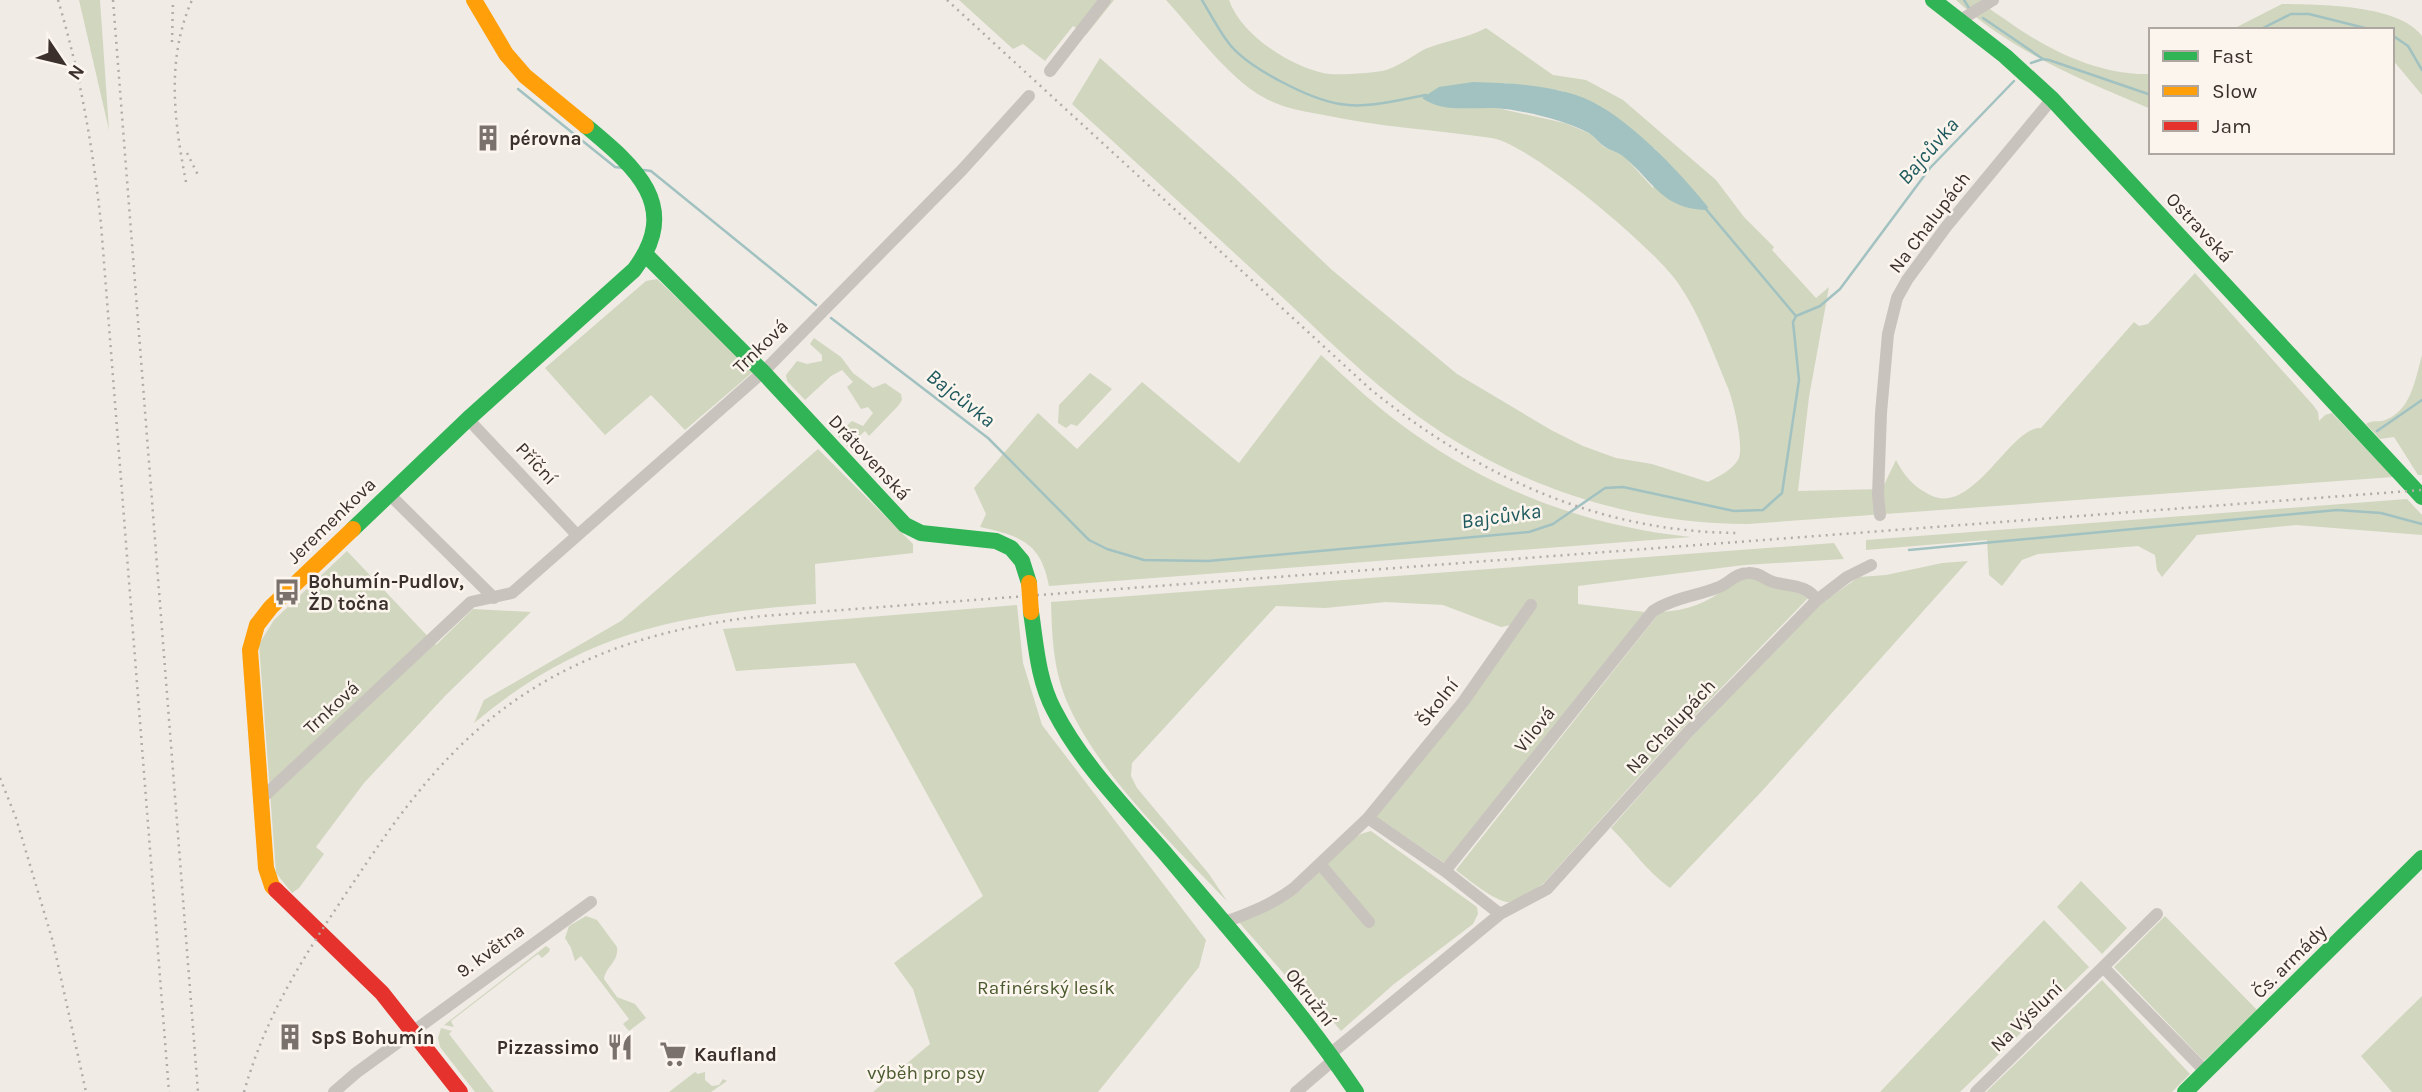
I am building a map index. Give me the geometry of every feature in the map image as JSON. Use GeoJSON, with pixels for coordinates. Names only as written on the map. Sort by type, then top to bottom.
{"type":"FeatureCollection","features":[{"type":"Feature","properties":{"kind":"street"},"geometry":{"type":"LineString","coordinates":[[474,0],[506,54],[525,76],[626,159],[640,175],[654,208],[654,231],[646,256]]}},
{"type":"Feature","properties":{"kind":"street"},"geometry":{"type":"LineString","coordinates":[[1050,71],[1105,0]]}},
{"type":"Feature","properties":{"kind":"street","name":"Ostravská"},"geometry":{"type":"LineString","coordinates":[[1933,0],[2005,56],[2052,99],[2422,497]]}},
{"type":"Feature","properties":{"kind":"street"},"geometry":{"type":"LineString","coordinates":[[1959,20],[1993,0]]}},
{"type":"Feature","properties":{"kind":"street","name":"Trnková"},"geometry":{"type":"LineString","coordinates":[[261,799],[471,602],[512,593],[763,372],[953,179],[1029,96]]}},
{"type":"Feature","properties":{"kind":"street","name":"Na Chalupách"},"geometry":{"type":"LineString","coordinates":[[1880,515],[1878,495],[1881,413],[1888,334],[1897,298],[1907,280],[1947,227],[2052,99]]}},
{"type":"Feature","properties":{"kind":"street","name":"Drátovenská"},"geometry":{"type":"LineString","coordinates":[[646,256],[763,372],[905,525],[916,533],[932,537],[983,537],[1004,544],[1022,560],[1029,583],[1040,671],[1052,706],[1067,734],[1125,808],[1225,922]]}},
{"type":"Feature","properties":{"kind":"street","name":"Jeremenkova"},"geometry":{"type":"LineString","coordinates":[[414,1032],[366,976],[285,901],[272,886],[267,875],[250,650],[254,632],[271,607],[468,419],[634,270],[646,256]]}},
{"type":"Feature","properties":{"kind":"street","name":"Příční"},"geometry":{"type":"LineString","coordinates":[[468,419],[577,534]]}},
{"type":"Feature","properties":{"kind":"street"},"geometry":{"type":"LineString","coordinates":[[389,494],[494,597]]}},
{"type":"Feature","properties":{"kind":"street","name":"Na Chalupách"},"geometry":{"type":"LineString","coordinates":[[1333,1058],[1335,1049],[1500,914],[1547,889],[1688,732],[1817,600],[1847,577],[1871,565]]}},
{"type":"Feature","properties":{"kind":"street","name":"Vilová"},"geometry":{"type":"LineString","coordinates":[[1445,871],[1653,611],[1669,601],[1699,595],[1726,584],[1741,574],[1750,573],[1757,573],[1773,582],[1803,588],[1817,600]]}},
{"type":"Feature","properties":{"kind":"street","name":"Školní"},"geometry":{"type":"LineString","coordinates":[[1225,922],[1270,905],[1294,888],[1368,818],[1463,702],[1531,605]]}},
{"type":"Feature","properties":{"kind":"street"},"geometry":{"type":"LineString","coordinates":[[1368,818],[1445,871],[1500,914]]}},
{"type":"Feature","properties":{"kind":"street","name":"Čs. armády"},"geometry":{"type":"LineString","coordinates":[[2185,1092],[2422,858]]}},
{"type":"Feature","properties":{"kind":"street"},"geometry":{"type":"LineString","coordinates":[[1320,864],[1369,922]]}},
{"type":"Feature","properties":{"kind":"street","name":"9. května"},"geometry":{"type":"LineString","coordinates":[[334,1092],[356,1073],[591,902]]}},
{"type":"Feature","properties":{"kind":"street","name":"Na Výsluní"},"geometry":{"type":"LineString","coordinates":[[1976,1092],[2157,914]]}},
{"type":"Feature","properties":{"kind":"street","name":"Okružní"},"geometry":{"type":"LineString","coordinates":[[1225,922],[1333,1058],[1356,1092]]}},
{"type":"Feature","properties":{"kind":"street"},"geometry":{"type":"LineString","coordinates":[[2104,968],[2206,1072]]}},
{"type":"Feature","properties":{"kind":"street"},"geometry":{"type":"LineString","coordinates":[[414,1032],[460,1092]]}},
{"type":"Feature","properties":{"kind":"street"},"geometry":{"type":"LineString","coordinates":[[1296,1092],[1333,1058]]}},
{"type":"Feature","properties":{"kind":"green space"},"geometry":{"type":"Polygon","coordinates":[[[79,0],[100,0],[109,130],[79,0]]]}},
{"type":"Feature","properties":{"kind":"green space"},"geometry":{"type":"Polygon","coordinates":[[[959,0],[1114,0],[1086,35],[1073,26],[1045,61],[1023,44],[1013,49],[959,0]]]}},
{"type":"Feature","properties":{"kind":"green space"},"geometry":{"type":"Polygon","coordinates":[[[1166,0],[1229,0],[1244,25],[1268,47],[1281,56],[1323,73],[1382,71],[1399,65],[1425,49],[1486,28],[1553,75],[1586,80],[1623,100],[1716,180],[1744,217],[1774,247],[1772,250],[1816,298],[1829,287],[1809,397],[1798,491],[1882,489],[1896,460],[1910,480],[1930,495],[1946,498],[1961,493],[1976,483],[2017,440],[2029,431],[2041,428],[2134,322],[2139,326],[2148,324],[2195,273],[2313,405],[2318,412],[2319,421],[2332,413],[2393,477],[1748,524],[1660,517],[1575,496],[1534,481],[1494,463],[1456,441],[1419,417],[1380,386],[1072,104],[1100,58],[1235,178],[1332,270],[1457,374],[1583,446],[1616,458],[1652,464],[1708,482],[1729,470],[1738,460],[1739,436],[1728,388],[1700,321],[1678,283],[1665,267],[1591,200],[1535,159],[1510,145],[1492,138],[1366,123],[1278,104],[1250,89],[1237,78],[1166,0]],[[1504,83],[1457,108],[1497,108],[1565,123],[1591,134],[1604,147],[1623,155],[1653,188],[1667,163],[1655,149],[1562,91],[1504,83]]]}},
{"type":"Feature","properties":{"kind":"green space"},"geometry":{"type":"Polygon","coordinates":[[[1956,0],[1980,0],[2022,31],[2074,59],[2112,70],[2149,74],[2149,108],[2024,50],[1978,19],[1956,0]]]}},
{"type":"Feature","properties":{"kind":"green space"},"geometry":{"type":"Polygon","coordinates":[[[2282,4],[2357,8],[2395,18],[2411,25],[2422,36],[2422,95],[2394,61],[2394,28],[2235,28],[2282,4]]]}},
{"type":"Feature","properties":{"kind":"green space"},"geometry":{"type":"Polygon","coordinates":[[[657,279],[754,371],[685,430],[651,395],[605,435],[545,368],[646,281],[657,279]]]}},
{"type":"Feature","properties":{"kind":"green space"},"geometry":{"type":"Polygon","coordinates":[[[814,338],[841,357],[853,373],[873,388],[885,383],[901,394],[902,400],[898,406],[869,436],[865,431],[855,440],[859,445],[852,451],[837,435],[852,421],[863,426],[873,413],[868,407],[861,409],[847,387],[853,382],[842,370],[831,376],[805,400],[787,381],[786,375],[797,361],[807,364],[822,361],[822,355],[810,344],[814,338]]]}},
{"type":"Feature","properties":{"kind":"green space"},"geometry":{"type":"Polygon","coordinates":[[[1321,355],[1410,431],[1475,471],[1509,488],[1544,503],[1616,525],[1691,537],[1049,586],[1040,559],[1026,543],[1007,534],[980,527],[986,514],[974,488],[1038,413],[1077,449],[1142,382],[1239,463],[1321,355]]]}},
{"type":"Feature","properties":{"kind":"green space"},"geometry":{"type":"Polygon","coordinates":[[[2422,355],[2422,475],[2418,475],[2394,437],[2380,439],[2366,424],[2382,421],[2400,411],[2414,385],[2422,355]]]}},
{"type":"Feature","properties":{"kind":"green space"},"geometry":{"type":"Polygon","coordinates":[[[1090,373],[1112,389],[1077,426],[1071,424],[1066,428],[1058,423],[1059,405],[1090,373]]]}},
{"type":"Feature","properties":{"kind":"green space"},"geometry":{"type":"Polygon","coordinates":[[[818,449],[913,544],[913,553],[815,564],[816,604],[766,608],[676,622],[634,633],[594,648],[554,667],[474,723],[484,700],[621,621],[818,449]]]}},
{"type":"Feature","properties":{"kind":"green space"},"geometry":{"type":"Polygon","coordinates":[[[2407,499],[2422,515],[2422,535],[2296,525],[2197,535],[2162,577],[2157,570],[2155,555],[2138,546],[2038,554],[2022,560],[2002,586],[1989,575],[1987,540],[1866,550],[1866,540],[2407,499]]]}},
{"type":"Feature","properties":{"kind":"green space"},"geometry":{"type":"Polygon","coordinates":[[[1834,543],[1844,559],[1744,565],[1578,586],[1578,604],[1645,612],[1446,864],[1375,816],[1522,623],[1501,627],[1443,605],[1386,602],[1325,608],[1276,606],[1132,763],[1131,776],[1137,788],[1209,874],[1227,901],[1159,831],[1095,752],[1065,697],[1056,662],[1051,602],[1834,543]]]}},
{"type":"Feature","properties":{"kind":"green space"},"geometry":{"type":"Polygon","coordinates":[[[347,551],[436,645],[473,609],[531,612],[445,696],[364,783],[316,847],[324,854],[299,888],[292,893],[276,873],[259,644],[274,620],[347,551]]]}},
{"type":"Feature","properties":{"kind":"green space"},"geometry":{"type":"Polygon","coordinates":[[[1968,561],[1762,791],[1670,888],[1654,875],[1611,828],[1683,746],[1816,607],[1859,577],[1968,561]]]}},
{"type":"Feature","properties":{"kind":"green space"},"geometry":{"type":"Polygon","coordinates":[[[1748,576],[1809,597],[1677,734],[1544,883],[1509,902],[1497,899],[1456,870],[1660,612],[1684,609],[1704,602],[1741,577],[1748,576]]]}},
{"type":"Feature","properties":{"kind":"green space"},"geometry":{"type":"Polygon","coordinates":[[[1017,605],[1023,663],[1042,725],[1206,940],[1199,967],[1098,1092],[873,1092],[930,1044],[913,989],[894,963],[983,896],[855,663],[736,671],[723,629],[1017,605]]]}},
{"type":"Feature","properties":{"kind":"green space"},"geometry":{"type":"Polygon","coordinates":[[[1371,831],[1477,907],[1478,914],[1473,924],[1394,984],[1341,1031],[1320,1006],[1293,984],[1238,921],[1269,910],[1290,898],[1306,885],[1340,848],[1371,831]]]}},
{"type":"Feature","properties":{"kind":"green space"},"geometry":{"type":"Polygon","coordinates":[[[2081,881],[2127,928],[2102,954],[2057,907],[2081,881]]]}},
{"type":"Feature","properties":{"kind":"green space"},"geometry":{"type":"Polygon","coordinates":[[[586,916],[597,920],[617,947],[616,956],[604,979],[617,997],[635,1004],[646,1018],[629,1031],[623,1024],[629,1019],[581,956],[575,961],[565,938],[569,926],[586,916]]]}},
{"type":"Feature","properties":{"kind":"green space"},"geometry":{"type":"Polygon","coordinates":[[[2165,916],[2257,1010],[2204,1061],[2114,967],[2165,916]]]}},
{"type":"Feature","properties":{"kind":"green space"},"geometry":{"type":"Polygon","coordinates":[[[2044,920],[2089,967],[1960,1092],[1880,1092],[2044,920]]]}},
{"type":"Feature","properties":{"kind":"green space"},"geometry":{"type":"Polygon","coordinates":[[[546,946],[550,949],[549,952],[542,958],[538,954],[451,1021],[454,1027],[444,1025],[546,946]]]}},
{"type":"Feature","properties":{"kind":"green space"},"geometry":{"type":"Polygon","coordinates":[[[2102,980],[2190,1074],[2172,1092],[1986,1092],[2102,980]]]}},
{"type":"Feature","properties":{"kind":"green space"},"geometry":{"type":"Polygon","coordinates":[[[2422,996],[2422,1092],[2392,1092],[2361,1056],[2422,996]]]}},
{"type":"Feature","properties":{"kind":"green space"},"geometry":{"type":"Polygon","coordinates":[[[441,1028],[452,1031],[449,1034],[494,1092],[475,1092],[440,1047],[438,1038],[441,1028]]]}},
{"type":"Feature","properties":{"kind":"green space"},"geometry":{"type":"Polygon","coordinates":[[[695,1072],[705,1072],[705,1080],[712,1086],[719,1085],[723,1079],[727,1081],[711,1092],[669,1092],[695,1072]]]}},
{"type":"Feature","properties":{"kind":"water"},"geometry":{"type":"Polygon","coordinates":[[[1473,82],[1544,87],[1584,98],[1600,106],[1634,131],[1668,162],[1708,207],[1707,210],[1679,205],[1669,199],[1622,155],[1605,147],[1579,128],[1518,111],[1439,106],[1422,98],[1439,87],[1473,82]]]}},
{"type":"Feature","properties":{"kind":"waterway"},"geometry":{"type":"LineString","coordinates":[[1202,0],[1223,35],[1240,55],[1297,90],[1327,101],[1350,105],[1383,103],[1426,95]]}},
{"type":"Feature","properties":{"kind":"waterway"},"geometry":{"type":"LineString","coordinates":[[1964,0],[1969,8]]}},
{"type":"Feature","properties":{"kind":"waterway","name":"Bajcůvka"},"geometry":{"type":"LineString","coordinates":[[2263,28],[2291,14],[2309,14],[2365,28]]}},
{"type":"Feature","properties":{"kind":"waterway"},"geometry":{"type":"LineString","coordinates":[[1983,18],[2043,59]]}},
{"type":"Feature","properties":{"kind":"waterway","name":"Bajcůvka"},"geometry":{"type":"LineString","coordinates":[[2394,36],[2408,46],[2422,70]]}},
{"type":"Feature","properties":{"kind":"waterway","name":"Bajcůvka"},"geometry":{"type":"LineString","coordinates":[[2031,63],[2049,60],[2149,94]]}},
{"type":"Feature","properties":{"kind":"waterway","name":"Bajcůvka"},"geometry":{"type":"LineString","coordinates":[[831,318],[988,438],[1089,540],[1107,549],[1144,560],[1208,561],[1529,532],[1553,524],[1605,488],[1623,487],[1734,511],[1763,510],[1782,493],[1799,380],[1793,322],[1796,316],[1820,306],[1840,289],[1930,168],[2014,81]]}},
{"type":"Feature","properties":{"kind":"waterway","name":"Bajcůvka"},"geometry":{"type":"LineString","coordinates":[[518,89],[615,167],[623,168]]}},
{"type":"Feature","properties":{"kind":"waterway","name":"Bajcůvka"},"geometry":{"type":"LineString","coordinates":[[644,170],[651,171],[816,305]]}},
{"type":"Feature","properties":{"kind":"waterway"},"geometry":{"type":"LineString","coordinates":[[1705,208],[1795,315]]}},
{"type":"Feature","properties":{"kind":"waterway"},"geometry":{"type":"LineString","coordinates":[[2377,431],[2422,400]]}},
{"type":"Feature","properties":{"kind":"waterway"},"geometry":{"type":"LineString","coordinates":[[1909,550],[2337,510],[2381,513],[2422,524]]}},
{"type":"Feature","properties":{"kind":"railway"},"geometry":{"type":"LineString","coordinates":[[58,0],[85,111],[101,224],[169,1092]]}},
{"type":"Feature","properties":{"kind":"railway"},"geometry":{"type":"LineString","coordinates":[[113,0],[198,1092]]}},
{"type":"Feature","properties":{"kind":"railway"},"geometry":{"type":"LineString","coordinates":[[172,42],[173,0]]}},
{"type":"Feature","properties":{"kind":"railway"},"geometry":{"type":"LineString","coordinates":[[186,182],[178,136],[175,90],[178,45],[192,0]]}},
{"type":"Feature","properties":{"kind":"railway"},"geometry":{"type":"LineString","coordinates":[[947,0],[1369,388],[1410,419],[1496,472],[1587,510],[1686,530],[1738,533]]}},
{"type":"Feature","properties":{"kind":"railway"},"geometry":{"type":"LineString","coordinates":[[187,153],[199,177]]}},
{"type":"Feature","properties":{"kind":"railway"},"geometry":{"type":"LineString","coordinates":[[244,1092],[274,1013],[314,943],[397,819],[451,755],[489,720],[528,692],[570,668],[614,649],[661,634],[763,616],[2422,490]]}},
{"type":"Feature","properties":{"kind":"railway"},"geometry":{"type":"LineString","coordinates":[[0,778],[16,818],[53,942],[86,1092]]}},
{"type":"Feature","properties":{"kind":"traffic: fast"},"geometry":{"type":"LineString","coordinates":[[1933,0],[2005,56],[2052,99],[2422,497]]}},
{"type":"Feature","properties":{"kind":"traffic: fast"},"geometry":{"type":"LineString","coordinates":[[353,529],[468,419],[634,270],[648,247],[654,226],[653,207],[646,189],[621,156],[586,126]]}},
{"type":"Feature","properties":{"kind":"traffic: fast"},"geometry":{"type":"LineString","coordinates":[[646,255],[763,372],[905,525],[921,533],[996,541],[1011,548],[1022,561],[1029,583]]}},
{"type":"Feature","properties":{"kind":"traffic: fast"},"geometry":{"type":"LineString","coordinates":[[1031,612],[1044,687],[1054,710],[1077,748],[1104,784],[1263,969],[1356,1092]]}},
{"type":"Feature","properties":{"kind":"traffic: fast"},"geometry":{"type":"LineString","coordinates":[[2185,1092],[2422,858]]}},
{"type":"Feature","properties":{"kind":"traffic: slow"},"geometry":{"type":"LineString","coordinates":[[474,0],[506,54],[525,76],[586,126]]}},
{"type":"Feature","properties":{"kind":"traffic: slow"},"geometry":{"type":"LineString","coordinates":[[276,890],[266,868],[250,650],[257,625],[271,607],[353,529]]}},
{"type":"Feature","properties":{"kind":"traffic: slow"},"geometry":{"type":"LineString","coordinates":[[1029,583],[1031,612]]}},
{"type":"Feature","properties":{"kind":"traffic: jam"},"geometry":{"type":"LineString","coordinates":[[276,890],[382,993],[460,1092]]}},
{"type":"Feature","properties":{"kind":"place","name":"pérovna"},"geometry":{"type":"Point","coordinates":[488,138]}},
{"type":"Feature","properties":{"kind":"place","name":"Bohumín-Pudlov, ŽD točna"},"geometry":{"type":"Point","coordinates":[287,592]}},
{"type":"Feature","properties":{"kind":"place","name":"SpS Bohumín"},"geometry":{"type":"Point","coordinates":[290,1037]}},
{"type":"Feature","properties":{"kind":"place","name":"Pizzassimo"},"geometry":{"type":"Point","coordinates":[620,1047]}},
{"type":"Feature","properties":{"kind":"place","name":"Kaufland"},"geometry":{"type":"Point","coordinates":[673,1054]}},
{"type":"Feature","properties":{"kind":"park label","name":"Rafinérský lesík"},"geometry":{"type":"Point","coordinates":[1046,987]}},
{"type":"Feature","properties":{"kind":"park label","name":"výběh pro psy"},"geometry":{"type":"Point","coordinates":[926,1072]}}]}
